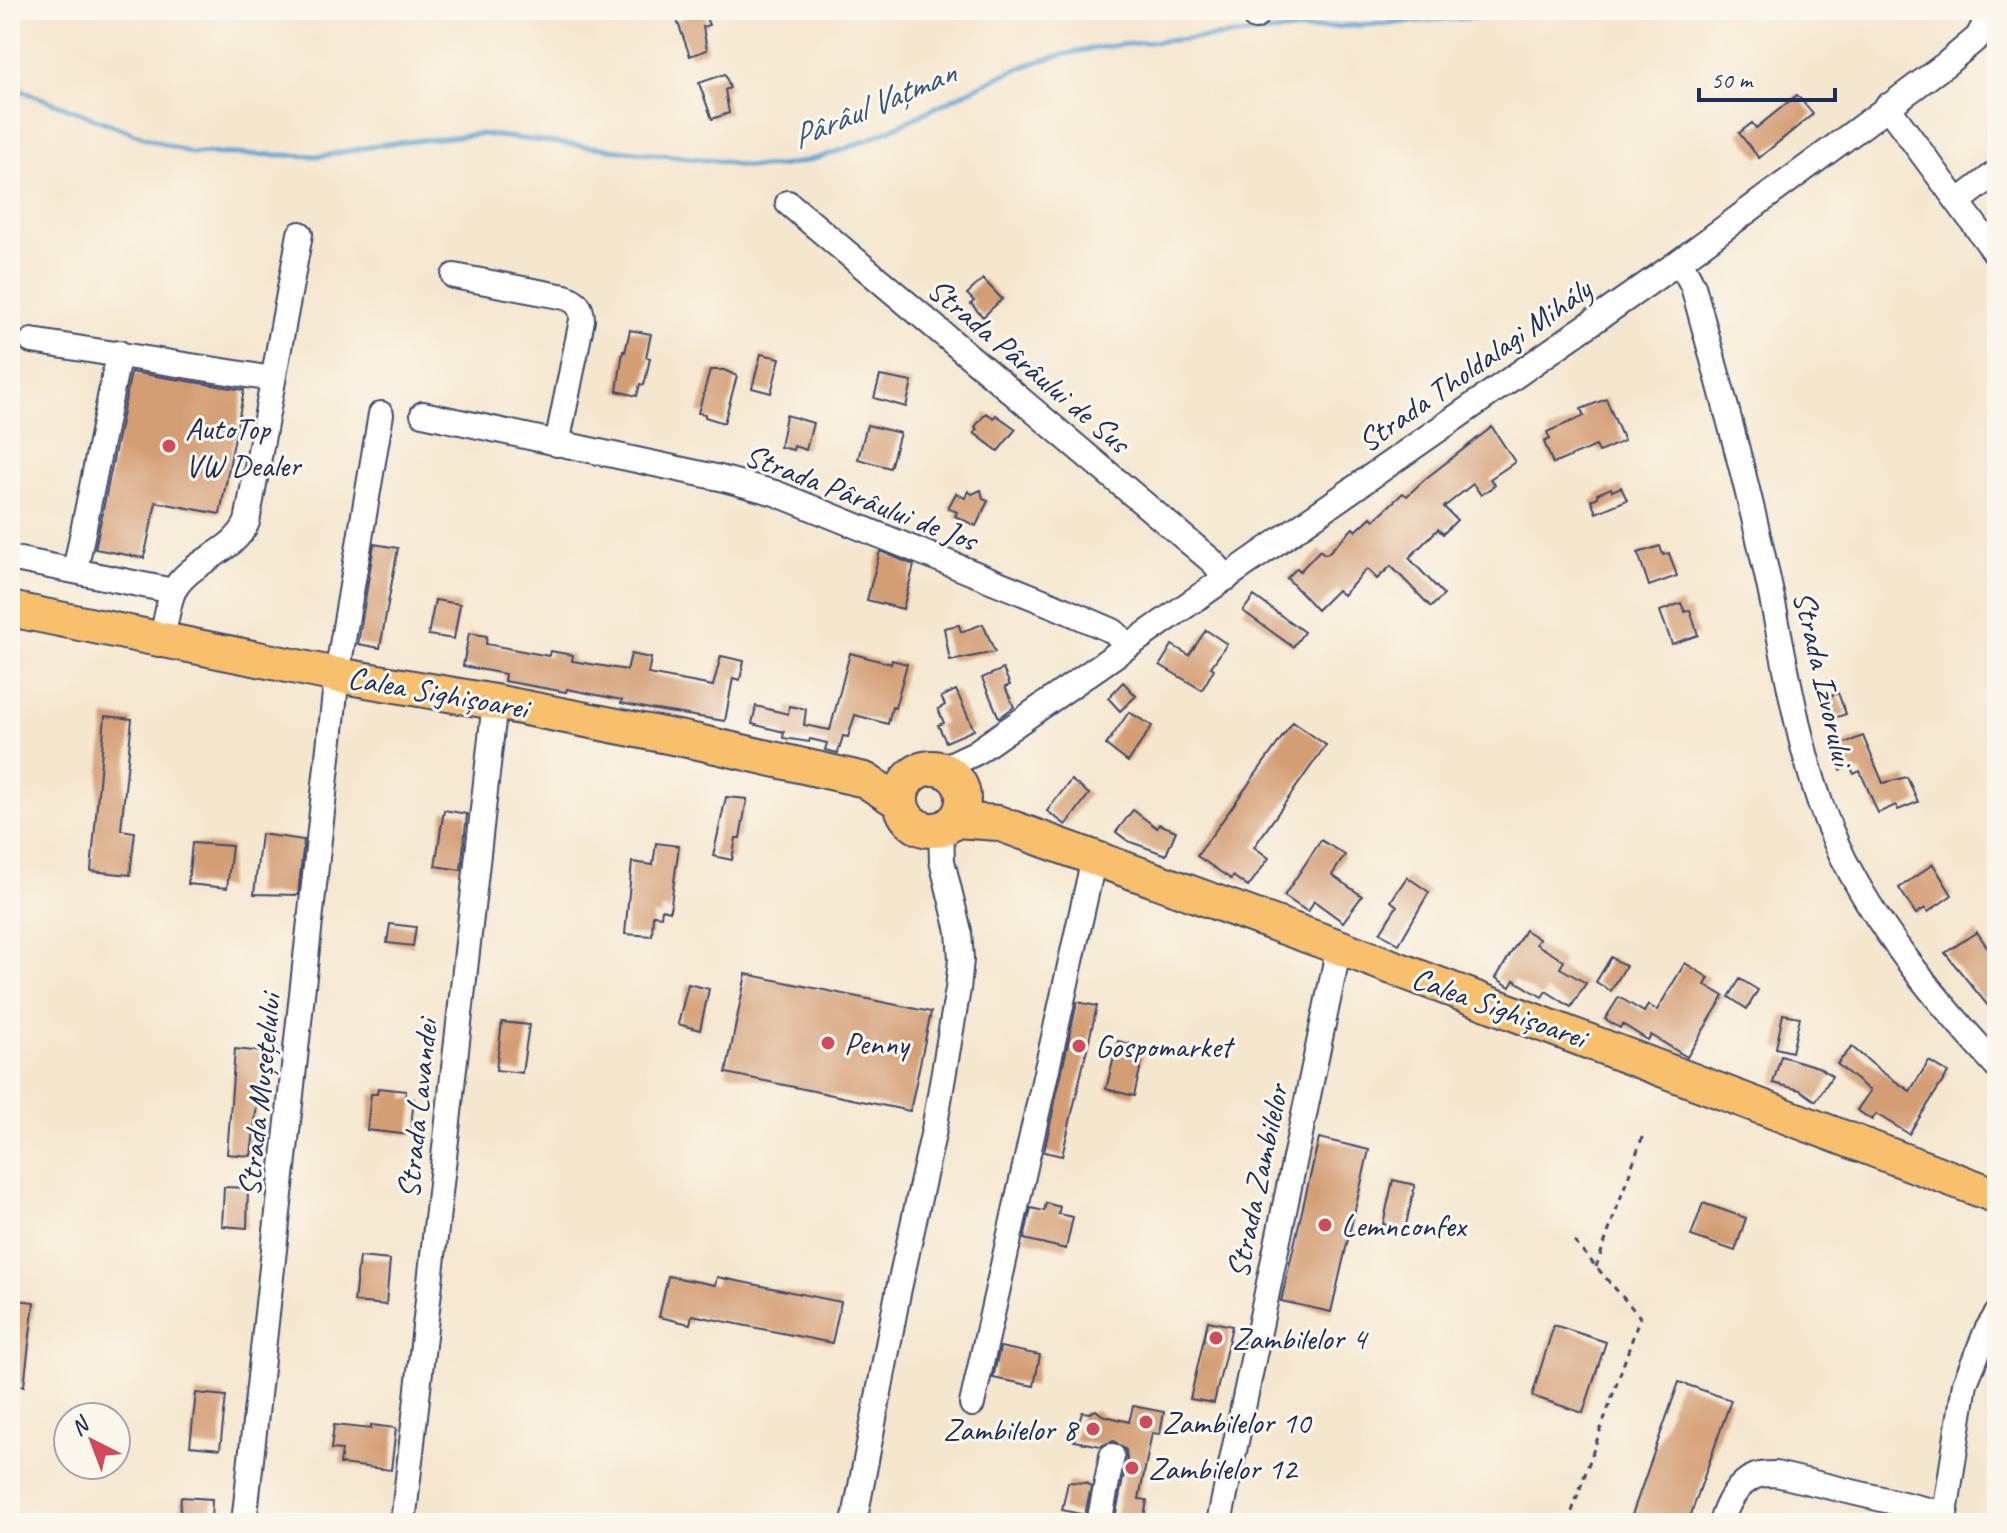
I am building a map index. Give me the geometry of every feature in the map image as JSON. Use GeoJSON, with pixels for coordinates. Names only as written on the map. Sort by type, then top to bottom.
{"type":"FeatureCollection","features":[{"type":"Feature","properties":{"kind":"highway","name":"Calea Sighișoarei"},"geometry":{"type":"LineString","coordinates":[[10,609],[337,675],[698,742],[904,791],[918,771],[929,768],[950,805],[1339,947],[1997,1196]]}},
{"type":"Feature","properties":{"kind":"highway"},"geometry":{"type":"LineString","coordinates":[[904,791],[908,820],[950,805]]}},
{"type":"Feature","properties":{"kind":"street","name":"Strada Tholdalagi Mihály"},"geometry":{"type":"LineString","coordinates":[[950,805],[1128,645],[1680,261],[1946,64],[1978,37],[1992,10]]}},
{"type":"Feature","properties":{"kind":"street"},"geometry":{"type":"LineString","coordinates":[[1887,106],[1958,202],[1993,242]]}},
{"type":"Feature","properties":{"kind":"street"},"geometry":{"type":"LineString","coordinates":[[1958,202],[1997,172]]}},
{"type":"Feature","properties":{"kind":"street","name":"Strada Pârâului de Sus"},"geometry":{"type":"LineString","coordinates":[[788,203],[1213,562],[1227,578]]}},
{"type":"Feature","properties":{"kind":"street"},"geometry":{"type":"LineString","coordinates":[[161,639],[173,591],[190,571],[242,535],[247,522],[300,234]]}},
{"type":"Feature","properties":{"kind":"street","name":"Strada Izvorului"},"geometry":{"type":"LineString","coordinates":[[1680,261],[1693,286],[1743,474],[1808,767],[1837,845],[1881,923],[1965,1031],[1997,1066]]}},
{"type":"Feature","properties":{"kind":"street"},"geometry":{"type":"LineString","coordinates":[[454,276],[565,297],[574,300],[582,309],[557,444]]}},
{"type":"Feature","properties":{"kind":"street"},"geometry":{"type":"LineString","coordinates":[[32,341],[273,379]]}},
{"type":"Feature","properties":{"kind":"street"},"geometry":{"type":"LineString","coordinates":[[75,571],[119,353]]}},
{"type":"Feature","properties":{"kind":"street","name":"Strada Mușețelului"},"geometry":{"type":"LineString","coordinates":[[244,1523],[337,675],[381,414]]}},
{"type":"Feature","properties":{"kind":"street","name":"Strada Pârâului de Jos"},"geometry":{"type":"LineString","coordinates":[[423,414],[720,478],[775,493],[1070,612],[1113,631],[1128,645]]}},
{"type":"Feature","properties":{"kind":"street"},"geometry":{"type":"LineString","coordinates":[[10,558],[173,591]]}},
{"type":"Feature","properties":{"kind":"street","name":"Strada Lavandei"},"geometry":{"type":"LineString","coordinates":[[403,1523],[495,702]]}},
{"type":"Feature","properties":{"kind":"street"},"geometry":{"type":"LineString","coordinates":[[854,1523],[898,1293],[934,1130],[958,989],[961,959],[950,805]]}},
{"type":"Feature","properties":{"kind":"street"},"geometry":{"type":"LineString","coordinates":[[972,1404],[1094,858]]}},
{"type":"Feature","properties":{"kind":"street","name":"Strada Zambilelor"},"geometry":{"type":"LineString","coordinates":[[1219,1523],[1339,947]]}},
{"type":"Feature","properties":{"kind":"street"},"geometry":{"type":"LineString","coordinates":[[1721,1523],[1725,1509],[1737,1490],[1755,1476],[1776,1474],[1951,1520],[1965,1383],[1997,1314]]}},
{"type":"Feature","properties":{"kind":"street"},"geometry":{"type":"LineString","coordinates":[[1099,1523],[1112,1456]]}},
{"type":"Feature","properties":{"kind":"path"},"geometry":{"type":"LineString","coordinates":[[1596,1267],[1643,1135]]}},
{"type":"Feature","properties":{"kind":"path"},"geometry":{"type":"LineString","coordinates":[[1568,1523],[1640,1317],[1572,1239]]}},
{"type":"Feature","properties":{"kind":"path"},"geometry":{"type":"LineString","coordinates":[[1525,1518],[1541,1523]]}},
{"type":"Feature","properties":{"kind":"building"},"geometry":{"type":"Polygon","coordinates":[[[703,11],[709,25],[703,27],[707,50],[690,56],[677,20],[703,11]]]}},
{"type":"Feature","properties":{"kind":"building"},"geometry":{"type":"Polygon","coordinates":[[[725,74],[730,88],[725,90],[729,113],[712,119],[699,83],[725,74]]]}},
{"type":"Feature","properties":{"kind":"building"},"geometry":{"type":"Polygon","coordinates":[[[1797,95],[1813,114],[1759,158],[1739,133],[1752,123],[1756,128],[1797,95]]]}},
{"type":"Feature","properties":{"kind":"building"},"geometry":{"type":"Polygon","coordinates":[[[983,279],[1002,299],[983,317],[971,304],[974,301],[967,294],[983,279]]]}},
{"type":"Feature","properties":{"kind":"building"},"geometry":{"type":"Polygon","coordinates":[[[630,330],[651,334],[646,377],[644,385],[640,384],[637,396],[617,391],[623,351],[630,330]]]}},
{"type":"Feature","properties":{"kind":"building"},"geometry":{"type":"Polygon","coordinates":[[[761,354],[780,358],[771,393],[752,388],[761,354]]]}},
{"type":"Feature","properties":{"kind":"building"},"geometry":{"type":"Polygon","coordinates":[[[710,370],[724,370],[737,376],[724,423],[698,413],[710,370]]]}},
{"type":"Feature","properties":{"kind":"building","name":"AutoTop VW Dealer"},"geometry":{"type":"Polygon","coordinates":[[[131,372],[244,390],[220,514],[156,502],[144,558],[95,549],[131,372]]]}},
{"type":"Feature","properties":{"kind":"building"},"geometry":{"type":"Polygon","coordinates":[[[880,376],[912,382],[906,407],[874,398],[880,376]]]}},
{"type":"Feature","properties":{"kind":"building"},"geometry":{"type":"Polygon","coordinates":[[[1606,399],[1624,441],[1599,452],[1596,446],[1553,464],[1544,442],[1550,439],[1547,432],[1584,416],[1581,409],[1606,399]]]}},
{"type":"Feature","properties":{"kind":"building"},"geometry":{"type":"Polygon","coordinates":[[[986,413],[994,418],[996,415],[1016,429],[998,451],[974,433],[986,413]]]}},
{"type":"Feature","properties":{"kind":"building"},"geometry":{"type":"Polygon","coordinates":[[[786,415],[813,423],[806,450],[794,446],[793,450],[780,447],[786,415]]]}},
{"type":"Feature","properties":{"kind":"building"},"geometry":{"type":"Polygon","coordinates":[[[867,425],[900,433],[890,468],[858,459],[867,425]]]}},
{"type":"Feature","properties":{"kind":"building"},"geometry":{"type":"Polygon","coordinates":[[[1492,427],[1515,462],[1490,479],[1495,485],[1481,495],[1473,484],[1444,507],[1457,520],[1443,534],[1438,529],[1409,558],[1444,595],[1431,607],[1391,566],[1377,579],[1367,569],[1343,595],[1337,590],[1317,610],[1287,578],[1297,568],[1300,571],[1320,550],[1328,553],[1353,528],[1356,531],[1371,517],[1374,520],[1403,493],[1407,496],[1492,427]]]}},
{"type":"Feature","properties":{"kind":"building"},"geometry":{"type":"Polygon","coordinates":[[[1621,487],[1627,500],[1596,513],[1591,500],[1598,497],[1597,494],[1621,487]]]}},
{"type":"Feature","properties":{"kind":"building"},"geometry":{"type":"Polygon","coordinates":[[[981,490],[983,499],[988,501],[976,526],[955,516],[957,512],[948,508],[956,493],[965,498],[968,491],[972,494],[981,490]]]}},
{"type":"Feature","properties":{"kind":"building"},"geometry":{"type":"Polygon","coordinates":[[[374,544],[398,548],[380,648],[358,644],[374,544]]]}},
{"type":"Feature","properties":{"kind":"building"},"geometry":{"type":"Polygon","coordinates":[[[1660,546],[1663,555],[1669,553],[1677,576],[1649,586],[1638,553],[1660,546]]]}},
{"type":"Feature","properties":{"kind":"building"},"geometry":{"type":"Polygon","coordinates":[[[880,551],[914,565],[903,609],[867,600],[880,551]]]}},
{"type":"Feature","properties":{"kind":"building"},"geometry":{"type":"Polygon","coordinates":[[[1254,596],[1304,632],[1293,647],[1243,611],[1254,596]]]}},
{"type":"Feature","properties":{"kind":"building"},"geometry":{"type":"Polygon","coordinates":[[[435,600],[460,604],[454,639],[428,635],[435,600]]]}},
{"type":"Feature","properties":{"kind":"building"},"geometry":{"type":"Polygon","coordinates":[[[1681,603],[1685,612],[1690,610],[1698,635],[1672,644],[1660,611],[1681,603]]]}},
{"type":"Feature","properties":{"kind":"building"},"geometry":{"type":"Polygon","coordinates":[[[983,624],[995,652],[950,661],[944,628],[959,625],[961,632],[983,624]]]}},
{"type":"Feature","properties":{"kind":"building"},"geometry":{"type":"Polygon","coordinates":[[[1206,630],[1227,644],[1211,667],[1214,669],[1202,690],[1160,665],[1172,645],[1189,655],[1206,630]]]}},
{"type":"Feature","properties":{"kind":"building"},"geometry":{"type":"Polygon","coordinates":[[[469,633],[487,636],[486,644],[549,656],[550,651],[573,655],[572,661],[627,670],[631,654],[651,658],[648,674],[713,686],[721,656],[744,661],[740,680],[733,678],[725,721],[650,709],[567,689],[566,692],[504,681],[505,674],[463,666],[469,633]]]}},
{"type":"Feature","properties":{"kind":"building"},"geometry":{"type":"Polygon","coordinates":[[[850,653],[891,664],[892,660],[907,664],[888,724],[855,715],[848,737],[843,736],[838,753],[825,750],[827,743],[783,738],[784,732],[752,724],[756,706],[788,714],[789,706],[806,709],[804,725],[830,730],[850,653]]]}},
{"type":"Feature","properties":{"kind":"building"},"geometry":{"type":"Polygon","coordinates":[[[1003,669],[1010,685],[1005,687],[1014,707],[999,718],[982,678],[1003,669]]]}},
{"type":"Feature","properties":{"kind":"building"},"geometry":{"type":"Polygon","coordinates":[[[1123,682],[1136,696],[1120,711],[1108,698],[1123,682]]]}},
{"type":"Feature","properties":{"kind":"building"},"geometry":{"type":"Polygon","coordinates":[[[956,690],[974,730],[946,742],[938,725],[944,723],[938,709],[945,705],[941,697],[956,690]]]}},
{"type":"Feature","properties":{"kind":"building"},"geometry":{"type":"Polygon","coordinates":[[[1838,693],[1846,714],[1829,720],[1821,699],[1838,693]]]}},
{"type":"Feature","properties":{"kind":"building"},"geometry":{"type":"Polygon","coordinates":[[[1129,712],[1152,726],[1128,762],[1106,745],[1129,712]]]}},
{"type":"Feature","properties":{"kind":"building"},"geometry":{"type":"Polygon","coordinates":[[[105,716],[132,719],[121,830],[135,832],[130,875],[91,871],[105,716]]]}},
{"type":"Feature","properties":{"kind":"building"},"geometry":{"type":"Polygon","coordinates":[[[1293,722],[1326,745],[1254,847],[1269,858],[1248,887],[1197,856],[1293,722]]]}},
{"type":"Feature","properties":{"kind":"building"},"geometry":{"type":"Polygon","coordinates":[[[1863,736],[1883,783],[1907,777],[1918,802],[1898,810],[1896,805],[1878,813],[1860,771],[1854,774],[1850,766],[1841,770],[1832,748],[1863,736]]]}},
{"type":"Feature","properties":{"kind":"building"},"geometry":{"type":"Polygon","coordinates":[[[1071,780],[1089,794],[1066,825],[1047,811],[1071,780]]]}},
{"type":"Feature","properties":{"kind":"building"},"geometry":{"type":"Polygon","coordinates":[[[726,797],[747,799],[740,838],[736,838],[732,860],[713,856],[726,797]]]}},
{"type":"Feature","properties":{"kind":"building"},"geometry":{"type":"Polygon","coordinates":[[[444,810],[467,814],[461,870],[435,866],[444,810]]]}},
{"type":"Feature","properties":{"kind":"building"},"geometry":{"type":"Polygon","coordinates":[[[1133,810],[1157,828],[1159,824],[1176,831],[1166,855],[1128,841],[1116,832],[1133,810]]]}},
{"type":"Feature","properties":{"kind":"building"},"geometry":{"type":"Polygon","coordinates":[[[261,834],[304,840],[298,895],[254,894],[261,834]]]}},
{"type":"Feature","properties":{"kind":"building"},"geometry":{"type":"Polygon","coordinates":[[[1321,840],[1345,855],[1332,875],[1362,896],[1343,922],[1314,901],[1308,912],[1284,896],[1321,840]]]}},
{"type":"Feature","properties":{"kind":"building"},"geometry":{"type":"Polygon","coordinates":[[[192,843],[232,846],[227,888],[188,884],[192,843]]]}},
{"type":"Feature","properties":{"kind":"building"},"geometry":{"type":"Polygon","coordinates":[[[656,843],[679,846],[670,911],[662,909],[661,916],[653,915],[652,936],[625,934],[632,862],[653,865],[656,843]]]}},
{"type":"Feature","properties":{"kind":"building"},"geometry":{"type":"Polygon","coordinates":[[[1933,864],[1952,895],[1928,912],[1925,908],[1916,914],[1899,888],[1933,864]]]}},
{"type":"Feature","properties":{"kind":"building"},"geometry":{"type":"Polygon","coordinates":[[[1407,877],[1429,892],[1399,944],[1380,933],[1397,906],[1391,901],[1407,877]]]}},
{"type":"Feature","properties":{"kind":"building"},"geometry":{"type":"Polygon","coordinates":[[[390,924],[416,927],[413,946],[387,943],[390,924]]]}},
{"type":"Feature","properties":{"kind":"building"},"geometry":{"type":"Polygon","coordinates":[[[1525,930],[1539,939],[1536,944],[1564,961],[1560,968],[1586,983],[1571,1007],[1546,991],[1542,997],[1514,980],[1510,987],[1496,978],[1525,930]]]}},
{"type":"Feature","properties":{"kind":"building"},"geometry":{"type":"Polygon","coordinates":[[[1977,932],[1997,962],[1997,1017],[1945,953],[1977,932]]]}},
{"type":"Feature","properties":{"kind":"building"},"geometry":{"type":"Polygon","coordinates":[[[1611,957],[1626,966],[1611,991],[1596,982],[1611,957]]]}},
{"type":"Feature","properties":{"kind":"building"},"geometry":{"type":"Polygon","coordinates":[[[1685,963],[1709,978],[1705,985],[1724,996],[1687,1057],[1651,1035],[1648,1040],[1622,1024],[1620,1028],[1605,1019],[1619,997],[1644,1012],[1648,1005],[1657,1010],[1685,963]]]}},
{"type":"Feature","properties":{"kind":"building","name":"Penny"},"geometry":{"type":"Polygon","coordinates":[[[746,974],[931,1012],[910,1111],[726,1073],[746,974]]]}},
{"type":"Feature","properties":{"kind":"building"},"geometry":{"type":"Polygon","coordinates":[[[1740,979],[1758,990],[1747,1009],[1729,997],[1740,979]]]}},
{"type":"Feature","properties":{"kind":"building"},"geometry":{"type":"Polygon","coordinates":[[[688,984],[709,989],[700,1030],[678,1024],[688,984]]]}},
{"type":"Feature","properties":{"kind":"building"},"geometry":{"type":"Polygon","coordinates":[[[1077,1002],[1097,1006],[1062,1156],[1044,1152],[1077,1002]]]}},
{"type":"Feature","properties":{"kind":"building"},"geometry":{"type":"Polygon","coordinates":[[[1783,1014],[1800,1017],[1792,1052],[1776,1048],[1783,1014]]]}},
{"type":"Feature","properties":{"kind":"building"},"geometry":{"type":"Polygon","coordinates":[[[502,1022],[529,1025],[522,1073],[496,1070],[502,1022]]]}},
{"type":"Feature","properties":{"kind":"building"},"geometry":{"type":"Polygon","coordinates":[[[1118,1041],[1145,1047],[1134,1096],[1106,1089],[1118,1041]]]}},
{"type":"Feature","properties":{"kind":"building"},"geometry":{"type":"Polygon","coordinates":[[[1852,1047],[1910,1091],[1929,1061],[1948,1073],[1909,1134],[1876,1114],[1872,1120],[1857,1110],[1870,1091],[1837,1064],[1852,1047]]]}},
{"type":"Feature","properties":{"kind":"building"},"geometry":{"type":"Polygon","coordinates":[[[235,1049],[263,1052],[251,1156],[227,1154],[235,1049]]]}},
{"type":"Feature","properties":{"kind":"building"},"geometry":{"type":"Polygon","coordinates":[[[1781,1056],[1818,1067],[1832,1076],[1816,1101],[1800,1090],[1773,1083],[1781,1056]]]}},
{"type":"Feature","properties":{"kind":"building"},"geometry":{"type":"Polygon","coordinates":[[[378,1088],[406,1091],[405,1098],[414,1099],[410,1135],[367,1130],[371,1094],[377,1094],[378,1088]]]}},
{"type":"Feature","properties":{"kind":"building","name":"Lemnconfex"},"geometry":{"type":"Polygon","coordinates":[[[1319,1138],[1369,1150],[1331,1312],[1281,1301],[1319,1138]]]}},
{"type":"Feature","properties":{"kind":"building"},"geometry":{"type":"Polygon","coordinates":[[[1393,1180],[1415,1185],[1405,1229],[1383,1224],[1393,1180]]]}},
{"type":"Feature","properties":{"kind":"building"},"geometry":{"type":"Polygon","coordinates":[[[224,1187],[248,1188],[247,1228],[222,1226],[224,1187]]]}},
{"type":"Feature","properties":{"kind":"building"},"geometry":{"type":"Polygon","coordinates":[[[1046,1203],[1060,1207],[1058,1214],[1073,1217],[1066,1249],[1024,1239],[1031,1208],[1044,1211],[1046,1203]]]}},
{"type":"Feature","properties":{"kind":"building"},"geometry":{"type":"Polygon","coordinates":[[[1703,1203],[1746,1218],[1735,1251],[1691,1236],[1703,1203]]]}},
{"type":"Feature","properties":{"kind":"building"},"geometry":{"type":"Polygon","coordinates":[[[359,1257],[390,1260],[386,1305],[354,1302],[359,1257]]]}},
{"type":"Feature","properties":{"kind":"building"},"geometry":{"type":"Polygon","coordinates":[[[668,1276],[715,1285],[717,1277],[841,1302],[832,1343],[692,1315],[690,1324],[659,1317],[668,1276]]]}},
{"type":"Feature","properties":{"kind":"building"},"geometry":{"type":"Polygon","coordinates":[[[10,1299],[34,1302],[24,1386],[10,1384],[10,1299]]]}},
{"type":"Feature","properties":{"kind":"building"},"geometry":{"type":"Polygon","coordinates":[[[1208,1321],[1232,1326],[1214,1403],[1190,1399],[1208,1321]]]}},
{"type":"Feature","properties":{"kind":"building"},"geometry":{"type":"Polygon","coordinates":[[[1554,1325],[1606,1342],[1583,1413],[1532,1396],[1554,1325]]]}},
{"type":"Feature","properties":{"kind":"building"},"geometry":{"type":"Polygon","coordinates":[[[1000,1347],[1040,1355],[1034,1386],[993,1378],[1000,1347]]]}},
{"type":"Feature","properties":{"kind":"building"},"geometry":{"type":"Polygon","coordinates":[[[1679,1382],[1731,1400],[1688,1523],[1629,1523],[1679,1382]]]}},
{"type":"Feature","properties":{"kind":"building"},"geometry":{"type":"Polygon","coordinates":[[[196,1393],[226,1396],[220,1449],[190,1446],[196,1393]]]}},
{"type":"Feature","properties":{"kind":"building"},"geometry":{"type":"Polygon","coordinates":[[[1133,1406],[1164,1412],[1160,1434],[1152,1433],[1139,1499],[1147,1500],[1143,1523],[1114,1523],[1127,1459],[1126,1450],[1114,1441],[1101,1446],[1074,1441],[1082,1412],[1096,1410],[1102,1415],[1129,1422],[1133,1406]]]}},
{"type":"Feature","properties":{"kind":"building"},"geometry":{"type":"Polygon","coordinates":[[[334,1425],[396,1428],[391,1470],[340,1464],[342,1450],[331,1449],[334,1425]]]}},
{"type":"Feature","properties":{"kind":"building"},"geometry":{"type":"Polygon","coordinates":[[[1068,1482],[1086,1483],[1091,1487],[1085,1515],[1062,1510],[1068,1482]]]}},
{"type":"Feature","properties":{"kind":"building"},"geometry":{"type":"Polygon","coordinates":[[[181,1497],[212,1499],[211,1523],[179,1523],[181,1497]]]}},
{"type":"Feature","properties":{"kind":"waterway","name":"Pârâul Vațman"},"geometry":{"type":"LineString","coordinates":[[10,86],[191,153],[322,156],[385,144],[480,134],[761,167],[800,162],[841,150],[1004,75],[1040,61],[1086,50],[1323,28],[1617,10]]}},
{"type":"Feature","properties":{"kind":"place","name":"AutoTop VW Dealer"},"geometry":{"type":"Point","coordinates":[169,446]}},
{"type":"Feature","properties":{"kind":"place","name":"Penny"},"geometry":{"type":"Point","coordinates":[828,1043]}},
{"type":"Feature","properties":{"kind":"place","name":"Gospomarket"},"geometry":{"type":"Point","coordinates":[1079,1046]}},
{"type":"Feature","properties":{"kind":"place","name":"Lemnconfex"},"geometry":{"type":"Point","coordinates":[1325,1225]}},
{"type":"Feature","properties":{"kind":"place","name":"Zambilelor 4"},"geometry":{"type":"Point","coordinates":[1216,1338]}},
{"type":"Feature","properties":{"kind":"place","name":"Zambilelor 10"},"geometry":{"type":"Point","coordinates":[1146,1422]}},
{"type":"Feature","properties":{"kind":"place","name":"Zambilelor 8"},"geometry":{"type":"Point","coordinates":[1093,1429]}},
{"type":"Feature","properties":{"kind":"place","name":"Zambilelor 12"},"geometry":{"type":"Point","coordinates":[1132,1468]}}]}
